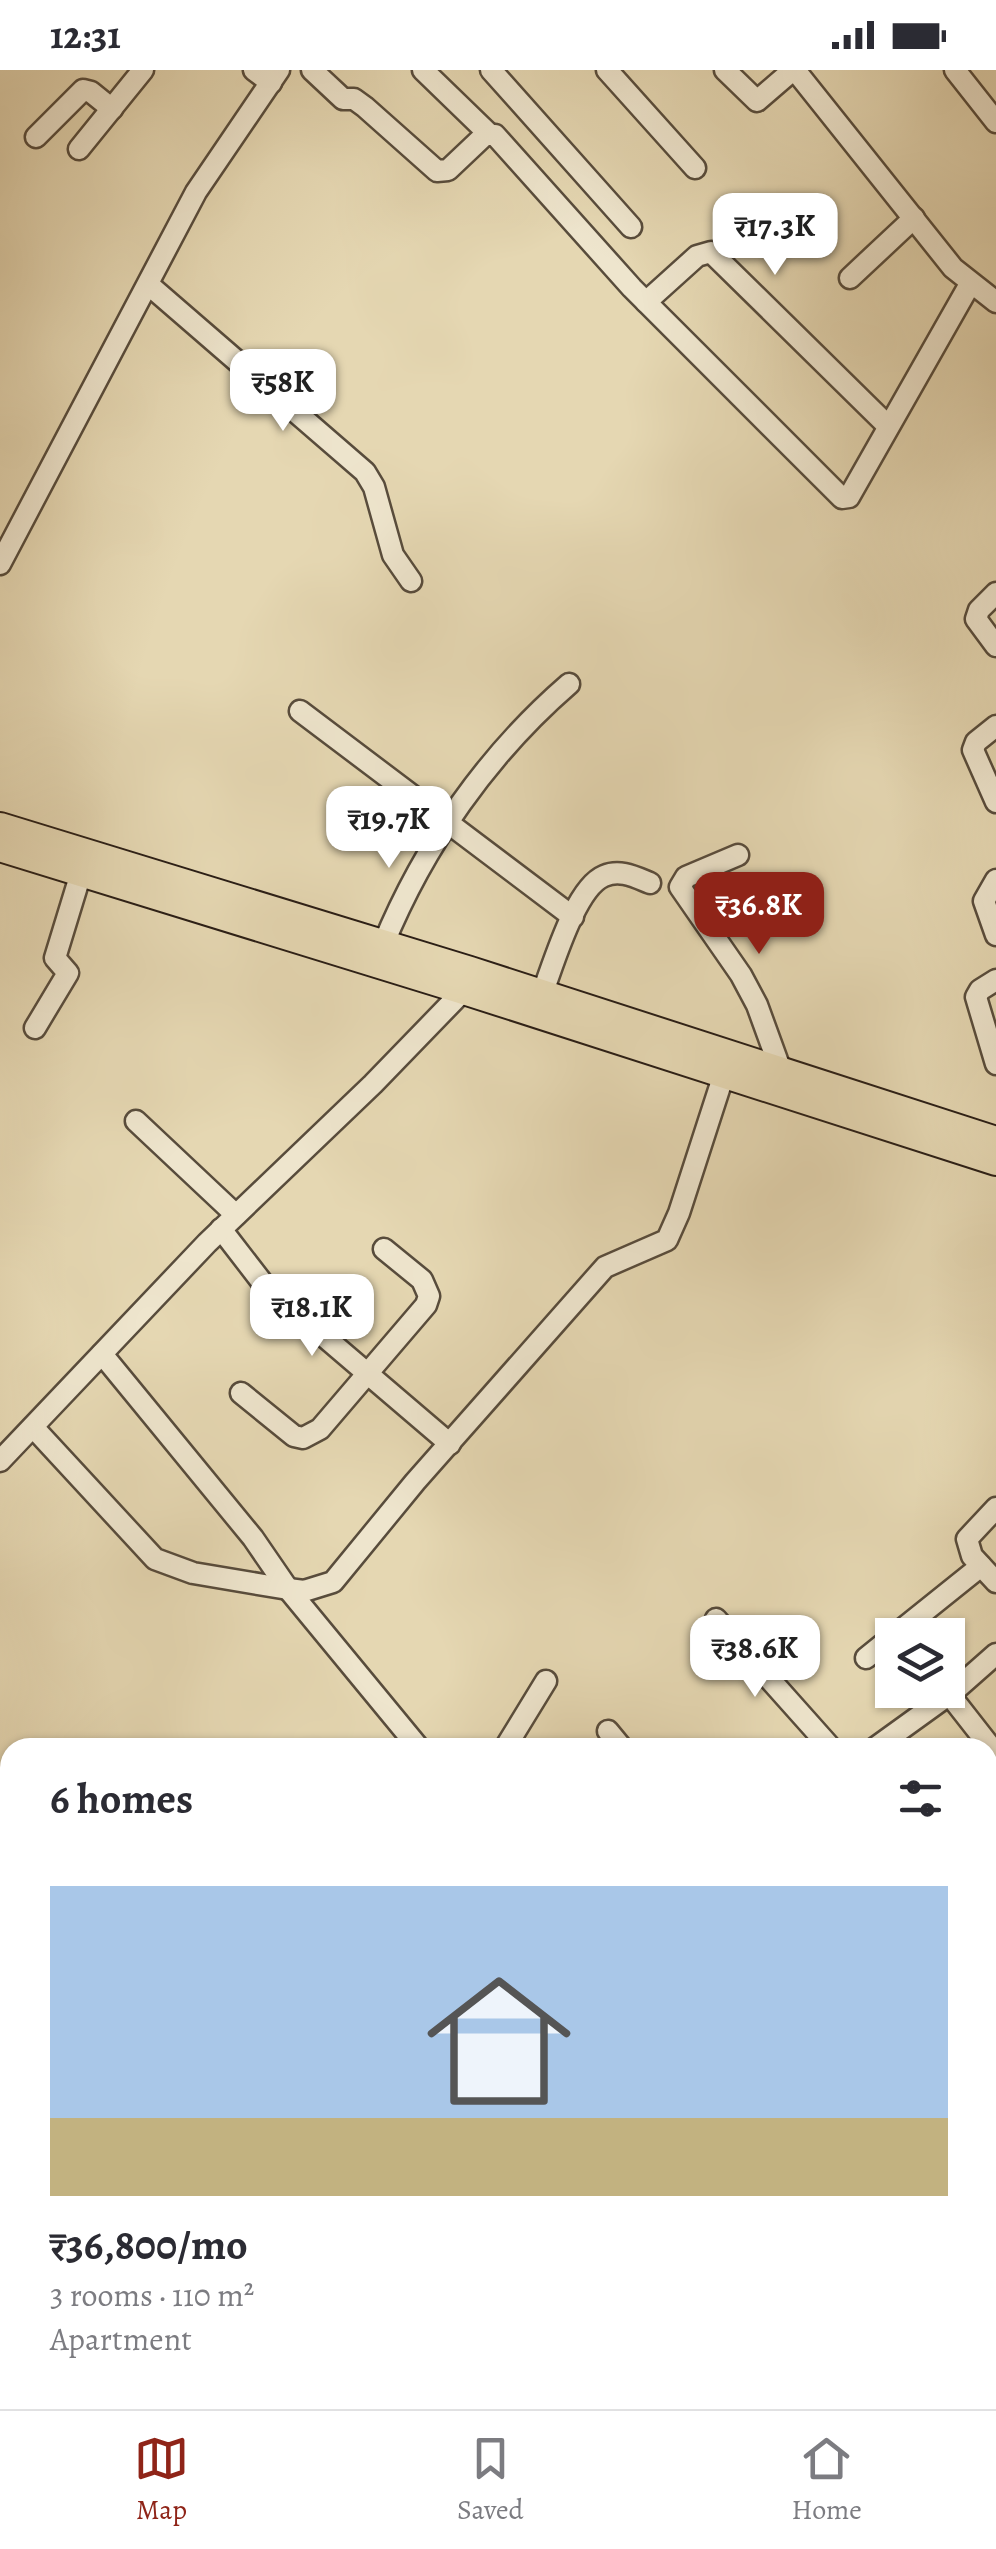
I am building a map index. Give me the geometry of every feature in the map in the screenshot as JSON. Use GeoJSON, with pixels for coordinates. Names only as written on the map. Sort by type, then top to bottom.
{"type":"FeatureCollection","features":[{"type":"Feature","properties":{"kind":"highway"},"geometry":{"type":"LineString","coordinates":[[0,827],[542,994],[996,1140]]}},
{"type":"Feature","properties":{"kind":"highway"},"geometry":{"type":"LineString","coordinates":[[0,848],[464,990],[996,1161]]}},
{"type":"Feature","properties":{"kind":"street"},"geometry":{"type":"LineString","coordinates":[[80,149],[143,70]]}},
{"type":"Feature","properties":{"kind":"street"},"geometry":{"type":"LineString","coordinates":[[312,70],[343,99],[354,99],[365,107],[438,171],[448,170],[488,133]]}},
{"type":"Feature","properties":{"kind":"street"},"geometry":{"type":"LineString","coordinates":[[423,70],[488,133],[495,134],[646,302],[842,498],[849,497],[970,284]]}},
{"type":"Feature","properties":{"kind":"street"},"geometry":{"type":"LineString","coordinates":[[490,70],[631,227]]}},
{"type":"Feature","properties":{"kind":"street"},"geometry":{"type":"LineString","coordinates":[[607,70],[695,168]]}},
{"type":"Feature","properties":{"kind":"street"},"geometry":{"type":"LineString","coordinates":[[725,70],[757,101],[794,70],[953,268],[996,302]]}},
{"type":"Feature","properties":{"kind":"street"},"geometry":{"type":"LineString","coordinates":[[955,70],[996,122]]}},
{"type":"Feature","properties":{"kind":"street"},"geometry":{"type":"LineString","coordinates":[[0,564],[196,192],[268,74]]}},
{"type":"Feature","properties":{"kind":"street"},"geometry":{"type":"LineString","coordinates":[[36,138],[83,90],[112,109]]}},
{"type":"Feature","properties":{"kind":"street"},"geometry":{"type":"LineString","coordinates":[[850,278],[914,218]]}},
{"type":"Feature","properties":{"kind":"street"},"geometry":{"type":"LineString","coordinates":[[646,302],[698,256],[711,252],[888,426]]}},
{"type":"Feature","properties":{"kind":"street"},"geometry":{"type":"LineString","coordinates":[[149,284],[365,472],[374,487],[393,555],[411,582]]}},
{"type":"Feature","properties":{"kind":"street"},"geometry":{"type":"LineString","coordinates":[[996,593],[976,618],[996,646]]}},
{"type":"Feature","properties":{"kind":"street"},"geometry":{"type":"LineString","coordinates":[[384,945],[410,884],[448,824],[512,736],[569,684]]}},
{"type":"Feature","properties":{"kind":"street"},"geometry":{"type":"LineString","coordinates":[[300,712],[573,917]]}},
{"type":"Feature","properties":{"kind":"street"},"geometry":{"type":"LineString","coordinates":[[996,726],[976,742],[973,750],[996,802]]}},
{"type":"Feature","properties":{"kind":"street"},"geometry":{"type":"LineString","coordinates":[[738,855],[686,877],[680,887],[741,975],[757,1005],[781,1071]]}},
{"type":"Feature","properties":{"kind":"street"},"geometry":{"type":"LineString","coordinates":[[35,1028],[68,973],[54,958],[81,873]]}},
{"type":"Feature","properties":{"kind":"street"},"geometry":{"type":"LineString","coordinates":[[542,994],[583,896],[602,876],[630,874],[650,883]]}},
{"type":"Feature","properties":{"kind":"street"},"geometry":{"type":"LineString","coordinates":[[996,880],[984,901],[996,936]]}},
{"type":"Feature","properties":{"kind":"street"},"geometry":{"type":"LineString","coordinates":[[996,980],[976,997],[996,1064]]}},
{"type":"Feature","properties":{"kind":"street"},"geometry":{"type":"LineString","coordinates":[[0,1461],[228,1222],[373,1084],[464,990]]}},
{"type":"Feature","properties":{"kind":"street"},"geometry":{"type":"LineString","coordinates":[[32,1427],[155,1559],[193,1573],[288,1589],[304,1591],[332,1582],[605,1268],[667,1240],[724,1074]]}},
{"type":"Feature","properties":{"kind":"street"},"geometry":{"type":"LineString","coordinates":[[136,1121],[228,1222],[266,1286],[450,1444]]}},
{"type":"Feature","properties":{"kind":"street"},"geometry":{"type":"LineString","coordinates":[[241,1393],[286,1432],[303,1438],[320,1429],[426,1305],[429,1296],[422,1280],[384,1249]]}},
{"type":"Feature","properties":{"kind":"street"},"geometry":{"type":"LineString","coordinates":[[102,1354],[411,1738]]}},
{"type":"Feature","properties":{"kind":"street"},"geometry":{"type":"LineString","coordinates":[[922,1618],[989,1574],[967,1548],[967,1539],[996,1508]]}},
{"type":"Feature","properties":{"kind":"street"},"geometry":{"type":"LineString","coordinates":[[716,1619],[822,1738]]}},
{"type":"Feature","properties":{"kind":"street"},"geometry":{"type":"LineString","coordinates":[[866,1658],[875,1651]]}},
{"type":"Feature","properties":{"kind":"street"},"geometry":{"type":"LineString","coordinates":[[965,1680],[996,1654]]}},
{"type":"Feature","properties":{"kind":"street"},"geometry":{"type":"LineString","coordinates":[[510,1738],[546,1680]]}},
{"type":"Feature","properties":{"kind":"street"},"geometry":{"type":"LineString","coordinates":[[890,1738],[930,1708]]}},
{"type":"Feature","properties":{"kind":"street"},"geometry":{"type":"LineString","coordinates":[[960,1708],[983,1738]]}}]}
